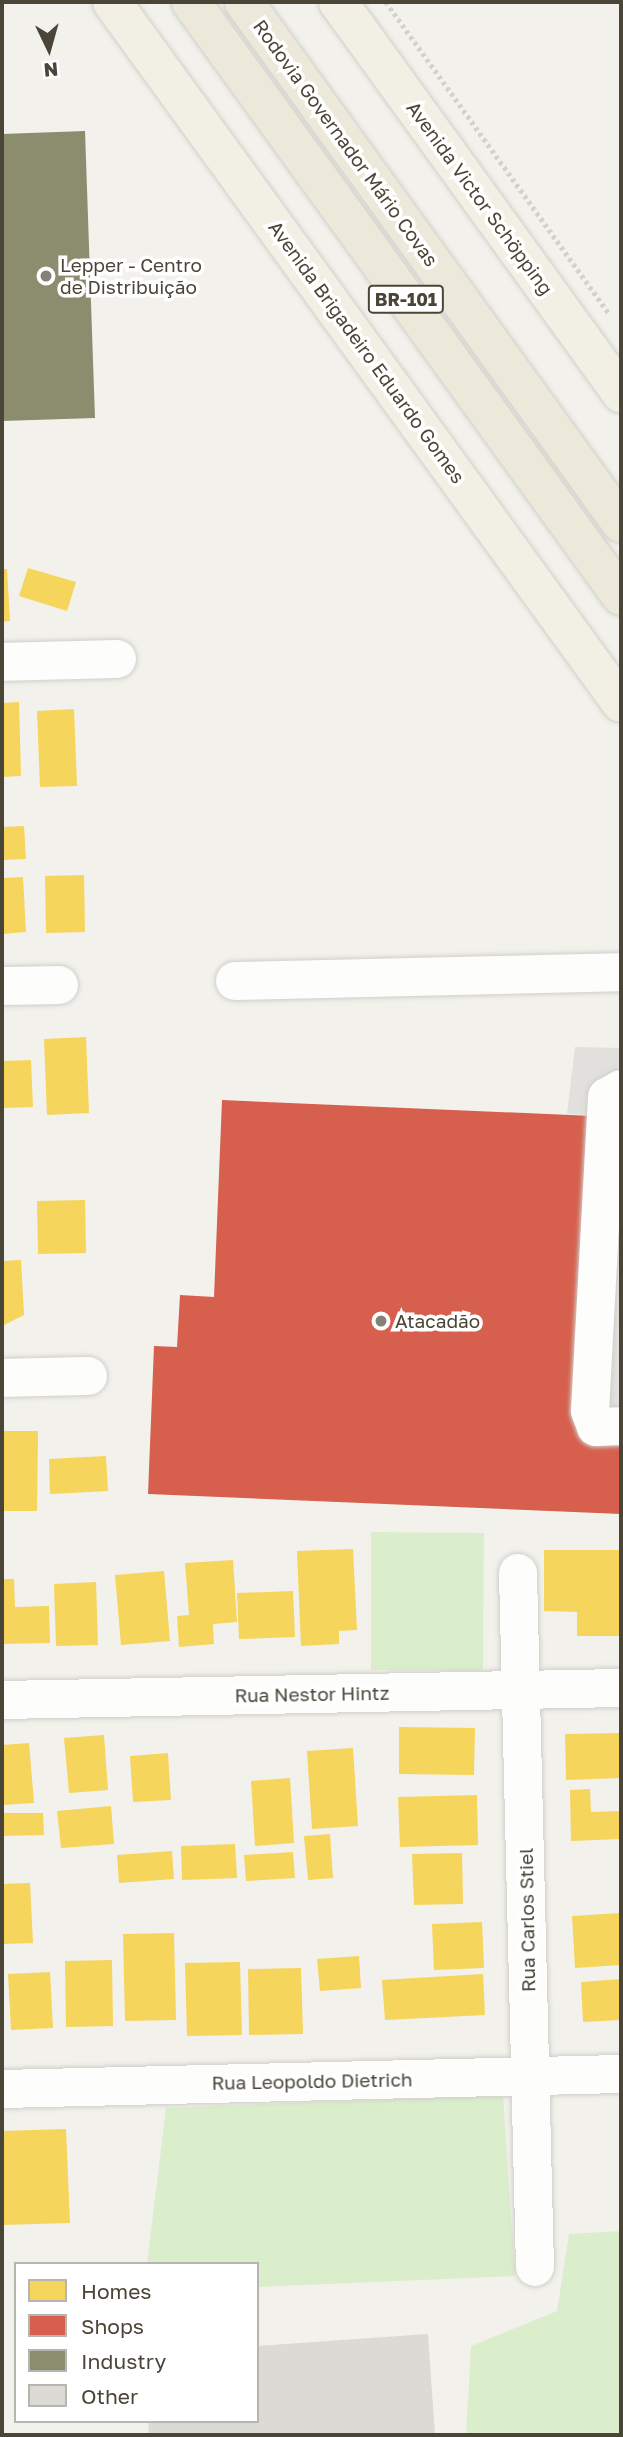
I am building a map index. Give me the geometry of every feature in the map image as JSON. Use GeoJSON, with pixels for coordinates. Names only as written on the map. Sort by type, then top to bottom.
{"type":"FeatureCollection","features":[{"type":"Feature","properties":{"kind":"highway","name":"BR-101"},"geometry":{"type":"LineString","coordinates":[[191,2],[621,596]]}},
{"type":"Feature","properties":{"kind":"highway","name":"Rodovia Governador Mário Covas"},"geometry":{"type":"LineString","coordinates":[[244,2],[621,523]]}},
{"type":"Feature","properties":{"kind":"main road","name":"Avenida Brigadeiro Eduardo Gomes"},"geometry":{"type":"LineString","coordinates":[[112,2],[621,703]]}},
{"type":"Feature","properties":{"kind":"main road","name":"Avenida Victor Schöpping"},"geometry":{"type":"LineString","coordinates":[[338,2],[621,393]]}},
{"type":"Feature","properties":{"kind":"street"},"geometry":{"type":"LineString","coordinates":[[2,662],[117,659]]}},
{"type":"Feature","properties":{"kind":"street"},"geometry":{"type":"LineString","coordinates":[[236,981],[621,972]]}},
{"type":"Feature","properties":{"kind":"street"},"geometry":{"type":"LineString","coordinates":[[2,986],[59,985]]}},
{"type":"Feature","properties":{"kind":"street"},"geometry":{"type":"LineString","coordinates":[[621,1088],[607,1097],[609,1298],[591,1421],[596,1427],[621,1426]]}},
{"type":"Feature","properties":{"kind":"street"},"geometry":{"type":"LineString","coordinates":[[2,1378],[88,1376]]}},
{"type":"Feature","properties":{"kind":"street","name":"Rua Carlos Stiel"},"geometry":{"type":"LineString","coordinates":[[518,1573],[535,2267]]}},
{"type":"Feature","properties":{"kind":"street","name":"Rua Nestor Hintz"},"geometry":{"type":"LineString","coordinates":[[2,1700],[621,1688]]}},
{"type":"Feature","properties":{"kind":"street","name":"Rua Leopoldo Dietrich"},"geometry":{"type":"LineString","coordinates":[[2,2088],[621,2074]]}},
{"type":"Feature","properties":{"kind":"path"},"geometry":{"type":"LineString","coordinates":[[386,2],[613,319]]}},
{"type":"Feature","properties":{"kind":"green space"},"geometry":{"type":"Polygon","coordinates":[[[371,1532],[484,1533],[483,1670],[371,1670],[371,1532]]]}},
{"type":"Feature","properties":{"kind":"green space"},"geometry":{"type":"Polygon","coordinates":[[[503,2095],[515,2276],[259,2287],[259,2262],[147,2262],[166,2108],[503,2095]]]}},
{"type":"Feature","properties":{"kind":"green space"},"geometry":{"type":"Polygon","coordinates":[[[621,2231],[621,2435],[466,2435],[471,2346],[557,2311],[569,2234],[621,2231]]]}},
{"type":"Feature","properties":{"kind":"shaded area"},"geometry":{"type":"Polygon","coordinates":[[[575,1047],[621,1048],[621,1439],[579,1437],[592,1115],[567,1114],[575,1047]]]}},
{"type":"Feature","properties":{"kind":"building: Homes"},"geometry":{"type":"Polygon","coordinates":[[[28,568],[76,582],[67,611],[19,596],[28,568]]]}},
{"type":"Feature","properties":{"kind":"building: Homes"},"geometry":{"type":"Polygon","coordinates":[[[2,569],[7,569],[10,621],[2,622],[2,569]]]}},
{"type":"Feature","properties":{"kind":"building: Homes"},"geometry":{"type":"Polygon","coordinates":[[[19,702],[21,776],[2,777],[2,703],[19,702]]]}},
{"type":"Feature","properties":{"kind":"building: Homes"},"geometry":{"type":"Polygon","coordinates":[[[74,709],[77,786],[40,787],[37,711],[74,709]]]}},
{"type":"Feature","properties":{"kind":"building: Homes"},"geometry":{"type":"Polygon","coordinates":[[[24,826],[26,859],[2,860],[2,827],[24,826]]]}},
{"type":"Feature","properties":{"kind":"building: Homes"},"geometry":{"type":"Polygon","coordinates":[[[84,875],[85,932],[46,933],[45,876],[84,875]]]}},
{"type":"Feature","properties":{"kind":"building: Homes"},"geometry":{"type":"Polygon","coordinates":[[[23,877],[26,932],[2,934],[2,878],[23,877]]]}},
{"type":"Feature","properties":{"kind":"building: Homes"},"geometry":{"type":"Polygon","coordinates":[[[86,1037],[89,1113],[47,1115],[44,1039],[86,1037]]]}},
{"type":"Feature","properties":{"kind":"building: Homes"},"geometry":{"type":"Polygon","coordinates":[[[31,1060],[33,1107],[2,1108],[2,1061],[31,1060]]]}},
{"type":"Feature","properties":{"kind":"building: Homes"},"geometry":{"type":"Polygon","coordinates":[[[85,1200],[86,1253],[38,1254],[37,1201],[85,1200]]]}},
{"type":"Feature","properties":{"kind":"building: Homes"},"geometry":{"type":"Polygon","coordinates":[[[21,1260],[24,1315],[2,1326],[2,1261],[21,1260]]]}},
{"type":"Feature","properties":{"kind":"building: Homes"},"geometry":{"type":"Polygon","coordinates":[[[2,1431],[38,1431],[37,1511],[2,1511],[2,1431]]]}},
{"type":"Feature","properties":{"kind":"building: Homes"},"geometry":{"type":"Polygon","coordinates":[[[106,1456],[108,1491],[50,1494],[49,1459],[106,1456]]]}},
{"type":"Feature","properties":{"kind":"building: Homes"},"geometry":{"type":"Polygon","coordinates":[[[353,1549],[357,1630],[339,1631],[339,1644],[301,1646],[297,1551],[353,1549]]]}},
{"type":"Feature","properties":{"kind":"building: Homes"},"geometry":{"type":"Polygon","coordinates":[[[544,1550],[621,1550],[621,1636],[577,1636],[577,1612],[544,1611],[544,1550]]]}},
{"type":"Feature","properties":{"kind":"building: Homes"},"geometry":{"type":"Polygon","coordinates":[[[233,1560],[237,1622],[213,1624],[214,1644],[179,1647],[177,1616],[189,1615],[185,1563],[233,1560]]]}},
{"type":"Feature","properties":{"kind":"building: Homes"},"geometry":{"type":"Polygon","coordinates":[[[164,1571],[170,1641],[121,1645],[115,1575],[164,1571]]]}},
{"type":"Feature","properties":{"kind":"building: Homes"},"geometry":{"type":"Polygon","coordinates":[[[2,1579],[14,1579],[15,1607],[49,1606],[50,1643],[2,1644],[2,1579]]]}},
{"type":"Feature","properties":{"kind":"building: Homes"},"geometry":{"type":"Polygon","coordinates":[[[96,1582],[98,1645],[56,1646],[54,1584],[96,1582]]]}},
{"type":"Feature","properties":{"kind":"building: Homes"},"geometry":{"type":"Polygon","coordinates":[[[293,1591],[295,1637],[239,1639],[237,1593],[293,1591]]]}},
{"type":"Feature","properties":{"kind":"building: Homes"},"geometry":{"type":"Polygon","coordinates":[[[399,1727],[475,1728],[474,1775],[399,1774],[399,1727]]]}},
{"type":"Feature","properties":{"kind":"building: Homes"},"geometry":{"type":"Polygon","coordinates":[[[621,1733],[621,1778],[566,1780],[565,1734],[621,1733]]]}},
{"type":"Feature","properties":{"kind":"building: Homes"},"geometry":{"type":"Polygon","coordinates":[[[104,1735],[108,1790],[69,1793],[64,1738],[104,1735]]]}},
{"type":"Feature","properties":{"kind":"building: Homes"},"geometry":{"type":"Polygon","coordinates":[[[29,1743],[34,1803],[2,1805],[2,1745],[29,1743]]]}},
{"type":"Feature","properties":{"kind":"building: Homes"},"geometry":{"type":"Polygon","coordinates":[[[353,1748],[358,1826],[312,1829],[307,1751],[353,1748]]]}},
{"type":"Feature","properties":{"kind":"building: Homes"},"geometry":{"type":"Polygon","coordinates":[[[168,1753],[171,1800],[133,1802],[130,1756],[168,1753]]]}},
{"type":"Feature","properties":{"kind":"building: Homes"},"geometry":{"type":"Polygon","coordinates":[[[290,1778],[294,1843],[255,1846],[251,1781],[290,1778]]]}},
{"type":"Feature","properties":{"kind":"building: Homes"},"geometry":{"type":"Polygon","coordinates":[[[590,1789],[591,1812],[621,1811],[621,1839],[571,1841],[570,1790],[590,1789]]]}},
{"type":"Feature","properties":{"kind":"building: Homes"},"geometry":{"type":"Polygon","coordinates":[[[477,1795],[478,1845],[400,1847],[398,1797],[477,1795]]]}},
{"type":"Feature","properties":{"kind":"building: Homes"},"geometry":{"type":"Polygon","coordinates":[[[111,1806],[114,1844],[61,1848],[57,1811],[111,1806]]]}},
{"type":"Feature","properties":{"kind":"building: Homes"},"geometry":{"type":"Polygon","coordinates":[[[2,1813],[43,1813],[44,1835],[2,1836],[2,1813]]]}},
{"type":"Feature","properties":{"kind":"building: Homes"},"geometry":{"type":"Polygon","coordinates":[[[330,1834],[333,1878],[308,1880],[304,1836],[330,1834]]]}},
{"type":"Feature","properties":{"kind":"building: Homes"},"geometry":{"type":"Polygon","coordinates":[[[235,1844],[237,1878],[182,1880],[181,1846],[235,1844]]]}},
{"type":"Feature","properties":{"kind":"building: Homes"},"geometry":{"type":"Polygon","coordinates":[[[172,1851],[174,1879],[119,1883],[117,1855],[172,1851]]]}},
{"type":"Feature","properties":{"kind":"building: Homes"},"geometry":{"type":"Polygon","coordinates":[[[293,1852],[295,1878],[246,1881],[244,1855],[293,1852]]]}},
{"type":"Feature","properties":{"kind":"building: Homes"},"geometry":{"type":"Polygon","coordinates":[[[462,1853],[463,1904],[414,1905],[412,1854],[462,1853]]]}},
{"type":"Feature","properties":{"kind":"building: Homes"},"geometry":{"type":"Polygon","coordinates":[[[30,1883],[33,1943],[2,1944],[2,1884],[30,1883]]]}},
{"type":"Feature","properties":{"kind":"building: Homes"},"geometry":{"type":"Polygon","coordinates":[[[621,1913],[621,1965],[575,1968],[572,1916],[621,1913]]]}},
{"type":"Feature","properties":{"kind":"building: Homes"},"geometry":{"type":"Polygon","coordinates":[[[482,1922],[484,1968],[434,1970],[432,1924],[482,1922]]]}},
{"type":"Feature","properties":{"kind":"building: Homes"},"geometry":{"type":"Polygon","coordinates":[[[174,1933],[176,2020],[125,2021],[123,1934],[174,1933]]]}},
{"type":"Feature","properties":{"kind":"building: Homes"},"geometry":{"type":"Polygon","coordinates":[[[359,1956],[361,1988],[320,1991],[317,1959],[359,1956]]]}},
{"type":"Feature","properties":{"kind":"building: Homes"},"geometry":{"type":"Polygon","coordinates":[[[112,1960],[113,2026],[66,2027],[65,1961],[112,1960]]]}},
{"type":"Feature","properties":{"kind":"building: Homes"},"geometry":{"type":"Polygon","coordinates":[[[240,1962],[242,2035],[187,2036],[185,1963],[240,1962]]]}},
{"type":"Feature","properties":{"kind":"building: Homes"},"geometry":{"type":"Polygon","coordinates":[[[301,1968],[303,2034],[249,2035],[248,1969],[301,1968]]]}},
{"type":"Feature","properties":{"kind":"building: Homes"},"geometry":{"type":"Polygon","coordinates":[[[50,1972],[53,2028],[11,2030],[8,1974],[50,1972]]]}},
{"type":"Feature","properties":{"kind":"building: Homes"},"geometry":{"type":"Polygon","coordinates":[[[483,1974],[485,2015],[385,2020],[382,1980],[483,1974]]]}},
{"type":"Feature","properties":{"kind":"building: Homes"},"geometry":{"type":"Polygon","coordinates":[[[621,1979],[621,2020],[583,2022],[581,1982],[621,1979]]]}},
{"type":"Feature","properties":{"kind":"building: Homes"},"geometry":{"type":"Polygon","coordinates":[[[66,2129],[70,2223],[2,2225],[2,2131],[66,2129]]]}},
{"type":"Feature","properties":{"kind":"building: Shops","name":"Atacadão"},"geometry":{"type":"Polygon","coordinates":[[[222,1100],[593,1116],[579,1437],[621,1439],[621,1514],[148,1494],[154,1346],[177,1347],[180,1295],[214,1297],[222,1100]]]}},
{"type":"Feature","properties":{"kind":"building: Industry","name":"Lepper - Centro de Distribuição"},"geometry":{"type":"Polygon","coordinates":[[[85,131],[95,418],[2,421],[2,134],[85,131]]]}},
{"type":"Feature","properties":{"kind":"building: Other"},"geometry":{"type":"Polygon","coordinates":[[[428,2334],[435,2435],[149,2435],[148,2423],[259,2423],[259,2346],[428,2334]]]}},
{"type":"Feature","properties":{"kind":"place","name":"Lepper - Centro de Distribuição"},"geometry":{"type":"Point","coordinates":[46,276]}},
{"type":"Feature","properties":{"kind":"place","name":"Atacadão"},"geometry":{"type":"Point","coordinates":[381,1321]}}]}
